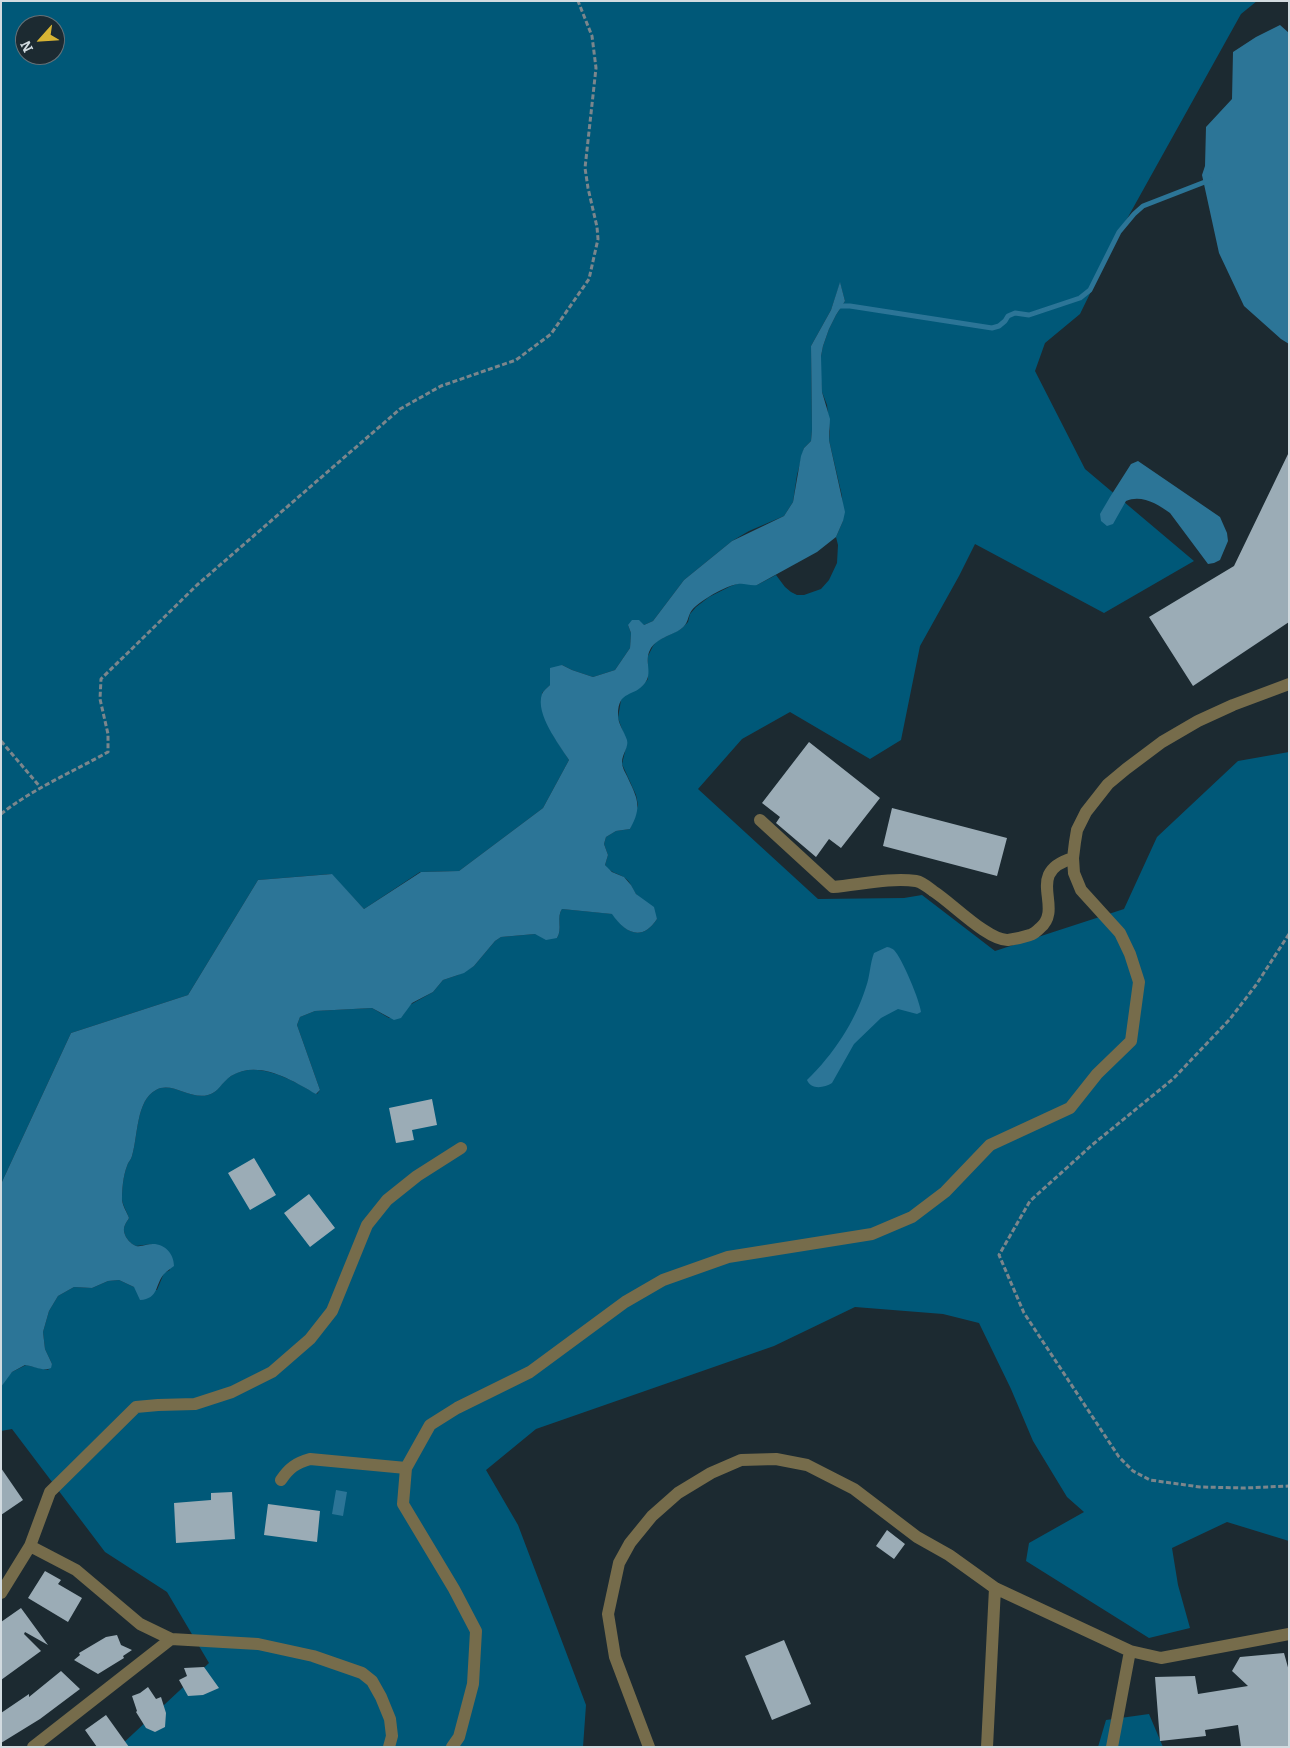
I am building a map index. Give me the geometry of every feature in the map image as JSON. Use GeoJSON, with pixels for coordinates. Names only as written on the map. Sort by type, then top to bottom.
{"type":"FeatureCollection","features":[{"type":"Feature","properties":{"kind":"street"},"geometry":{"type":"LineString","coordinates":[[452,1747],[458,1737],[473,1684],[476,1631],[454,1589],[403,1504],[406,1468],[430,1425],[457,1408],[530,1372],[625,1302],[663,1280],[728,1257],[872,1234],[912,1216],[945,1192],[990,1145],[1070,1108],[1097,1074],[1131,1041],[1139,982],[1130,954],[1120,933],[1081,890],[1074,873],[1073,858],[1077,830],[1086,812],[1108,784],[1162,742],[1198,721],[1233,705],[1289,684]]}},
{"type":"Feature","properties":{"kind":"street"},"geometry":{"type":"LineString","coordinates":[[760,820],[832,887],[893,880],[918,881],[943,897],[982,930],[1006,940],[1033,934],[1044,925],[1049,911],[1046,884],[1052,869],[1061,862],[1073,858]]}},
{"type":"Feature","properties":{"kind":"street"},"geometry":{"type":"LineString","coordinates":[[1,1593],[30,1546],[50,1492],[136,1407],[195,1404],[232,1392],[272,1372],[310,1339],[332,1311],[368,1225],[387,1200],[417,1176],[461,1148]]}},
{"type":"Feature","properties":{"kind":"street"},"geometry":{"type":"LineString","coordinates":[[281,1480],[289,1468],[298,1462],[310,1459],[406,1468]]}},
{"type":"Feature","properties":{"kind":"street"},"geometry":{"type":"LineString","coordinates":[[649,1747],[616,1657],[608,1614],[619,1563],[630,1543],[652,1516],[678,1493],[711,1473],[741,1460],[776,1459],[807,1465],[854,1489],[917,1537],[949,1555],[995,1588],[1130,1651],[1161,1658],[1289,1634]]}},
{"type":"Feature","properties":{"kind":"street"},"geometry":{"type":"LineString","coordinates":[[30,1546],[76,1570],[140,1624],[171,1639],[258,1644],[313,1656],[362,1673],[372,1681],[390,1719],[392,1736],[389,1747]]}},
{"type":"Feature","properties":{"kind":"street"},"geometry":{"type":"LineString","coordinates":[[987,1747],[995,1588]]}},
{"type":"Feature","properties":{"kind":"street"},"geometry":{"type":"LineString","coordinates":[[33,1747],[171,1639]]}},
{"type":"Feature","properties":{"kind":"street"},"geometry":{"type":"LineString","coordinates":[[1112,1747],[1130,1651]]}},
{"type":"Feature","properties":{"kind":"path"},"geometry":{"type":"LineString","coordinates":[[1,814],[41,788],[108,752],[108,734],[100,699],[101,679],[197,585],[400,409],[440,386],[516,360],[551,334],[589,279],[598,239],[598,227],[585,168],[596,68],[592,36],[578,1]]}},
{"type":"Feature","properties":{"kind":"path"},"geometry":{"type":"LineString","coordinates":[[1,741],[41,788]]}},
{"type":"Feature","properties":{"kind":"path"},"geometry":{"type":"LineString","coordinates":[[1289,934],[1256,985],[1230,1019],[1173,1079],[1092,1145],[1030,1201],[999,1255],[1024,1313],[1119,1456],[1133,1471],[1150,1480],[1200,1487],[1245,1488],[1289,1486]]}},
{"type":"Feature","properties":{"kind":"shaded area"},"geometry":{"type":"Polygon","coordinates":[[[1,1],[1257,1],[1241,14],[1123,226],[1080,314],[1045,343],[1035,371],[1085,469],[1194,561],[1104,613],[975,544],[920,646],[901,740],[870,759],[790,712],[742,739],[698,789],[818,899],[904,898],[922,895],[995,951],[1124,909],[1157,837],[1238,761],[1289,752],[1289,1541],[1227,1522],[1172,1548],[1178,1585],[1190,1628],[1149,1638],[1026,1561],[1029,1543],[1084,1512],[1067,1497],[1033,1441],[1011,1389],[979,1323],[943,1314],[855,1307],[774,1346],[536,1429],[486,1470],[518,1525],[586,1705],[583,1747],[119,1747],[209,1663],[167,1592],[105,1552],[12,1429],[1,1431],[1,1387],[7,1377],[12,1372],[26,1365],[48,1370],[52,1364],[45,1349],[43,1332],[49,1311],[58,1296],[74,1287],[92,1288],[108,1281],[119,1280],[134,1287],[157,1290],[164,1273],[170,1270],[152,1244],[136,1246],[128,1240],[124,1231],[129,1218],[122,1200],[124,1179],[134,1148],[141,1110],[149,1095],[156,1090],[168,1088],[195,1095],[208,1095],[215,1092],[231,1076],[242,1071],[253,1070],[264,1071],[286,1078],[317,1094],[320,1090],[297,1025],[300,1017],[315,1011],[372,1008],[389,1018],[403,1015],[408,1006],[433,992],[443,980],[458,975],[474,966],[495,941],[501,937],[535,934],[557,938],[562,909],[613,914],[628,930],[640,933],[645,931],[657,919],[627,880],[609,870],[605,865],[608,855],[604,844],[606,837],[616,831],[630,829],[638,805],[636,795],[622,764],[627,743],[618,718],[621,700],[623,696],[642,686],[648,679],[648,656],[657,641],[681,629],[688,622],[690,614],[696,607],[709,597],[740,583],[757,585],[776,575],[785,587],[797,595],[804,595],[821,589],[829,580],[837,563],[838,545],[836,537],[843,521],[842,496],[829,440],[830,431],[827,405],[822,392],[821,356],[829,329],[845,301],[840,283],[831,310],[811,346],[811,441],[804,448],[793,502],[784,516],[749,531],[732,541],[684,580],[653,621],[644,625],[628,625],[631,633],[630,648],[615,670],[593,677],[562,665],[550,685],[542,693],[553,735],[569,760],[543,808],[459,871],[420,872],[364,909],[331,874],[258,880],[188,995],[71,1033],[1,1184],[1,1]]]}},
{"type":"Feature","properties":{"kind":"shaded area"},"geometry":{"type":"Polygon","coordinates":[[[1280,25],[1289,33],[1289,344],[1244,306],[1219,253],[1202,175],[1205,166],[1206,127],[1232,99],[1233,52],[1256,37],[1280,25]]]}},
{"type":"Feature","properties":{"kind":"shaded area"},"geometry":{"type":"Polygon","coordinates":[[[840,282],[845,301],[829,329],[821,356],[822,392],[830,419],[829,440],[845,512],[836,537],[817,552],[757,585],[733,585],[720,590],[701,602],[692,610],[684,627],[653,646],[648,654],[649,671],[645,683],[641,688],[624,697],[619,707],[619,721],[627,743],[622,764],[634,790],[637,808],[630,829],[616,831],[606,837],[604,844],[608,855],[605,865],[612,872],[624,877],[636,894],[654,907],[657,919],[645,931],[640,933],[628,930],[622,926],[612,914],[562,909],[557,938],[546,940],[535,934],[501,937],[495,941],[474,966],[464,973],[443,980],[433,992],[412,1003],[401,1018],[394,1020],[372,1008],[315,1011],[300,1017],[297,1025],[320,1090],[316,1094],[275,1073],[252,1070],[241,1071],[231,1076],[215,1092],[208,1095],[195,1095],[168,1088],[156,1090],[149,1095],[141,1110],[132,1156],[127,1165],[122,1200],[129,1218],[124,1231],[128,1240],[136,1246],[157,1244],[168,1250],[174,1266],[161,1278],[154,1294],[146,1299],[140,1300],[134,1287],[119,1280],[108,1281],[92,1288],[74,1287],[58,1296],[49,1311],[43,1332],[45,1349],[52,1364],[51,1368],[42,1369],[25,1365],[12,1372],[1,1387],[1,1184],[71,1033],[188,995],[258,880],[332,874],[364,909],[421,872],[459,871],[543,808],[569,760],[549,729],[542,711],[542,694],[550,685],[550,668],[562,665],[593,677],[615,670],[630,648],[631,633],[628,625],[632,620],[639,620],[644,625],[653,621],[684,580],[732,541],[784,516],[793,502],[801,456],[804,448],[811,441],[811,346],[831,310],[840,282]]]}},
{"type":"Feature","properties":{"kind":"shaded area"},"geometry":{"type":"Polygon","coordinates":[[[1138,461],[1220,517],[1227,533],[1228,541],[1220,560],[1208,564],[1170,513],[1160,506],[1143,499],[1126,501],[1113,524],[1107,526],[1101,521],[1100,514],[1110,497],[1131,464],[1138,461]]]}},
{"type":"Feature","properties":{"kind":"shaded area"},"geometry":{"type":"Polygon","coordinates":[[[887,947],[894,950],[906,970],[921,1012],[917,1014],[898,1009],[881,1018],[854,1044],[832,1083],[822,1087],[811,1085],[807,1080],[826,1060],[856,1013],[867,983],[874,953],[887,947]]]}},
{"type":"Feature","properties":{"kind":"shaded area"},"geometry":{"type":"Polygon","coordinates":[[[336,1490],[347,1492],[343,1516],[332,1514],[336,1490]]]}},
{"type":"Feature","properties":{"kind":"shaded area"},"geometry":{"type":"Polygon","coordinates":[[[1149,1714],[1163,1747],[1098,1747],[1106,1720],[1149,1714]]]}},
{"type":"Feature","properties":{"kind":"building"},"geometry":{"type":"Polygon","coordinates":[[[1289,452],[1289,622],[1193,686],[1149,617],[1234,566],[1289,452]]]}},
{"type":"Feature","properties":{"kind":"building"},"geometry":{"type":"Polygon","coordinates":[[[809,742],[880,798],[841,848],[829,839],[816,857],[776,823],[780,817],[762,803],[809,742]]]}},
{"type":"Feature","properties":{"kind":"building"},"geometry":{"type":"Polygon","coordinates":[[[892,808],[1007,838],[997,876],[883,846],[892,808]]]}},
{"type":"Feature","properties":{"kind":"building"},"geometry":{"type":"Polygon","coordinates":[[[432,1099],[437,1125],[412,1130],[414,1140],[396,1143],[389,1108],[432,1099]]]}},
{"type":"Feature","properties":{"kind":"building"},"geometry":{"type":"Polygon","coordinates":[[[254,1158],[276,1195],[250,1210],[228,1173],[254,1158]]]}},
{"type":"Feature","properties":{"kind":"building"},"geometry":{"type":"Polygon","coordinates":[[[309,1194],[335,1228],[310,1247],[284,1213],[309,1194]]]}},
{"type":"Feature","properties":{"kind":"building"},"geometry":{"type":"Polygon","coordinates":[[[1,1468],[23,1500],[1,1515],[1,1468]]]}},
{"type":"Feature","properties":{"kind":"building"},"geometry":{"type":"Polygon","coordinates":[[[232,1492],[235,1539],[176,1543],[174,1503],[211,1500],[211,1493],[232,1492]]]}},
{"type":"Feature","properties":{"kind":"building"},"geometry":{"type":"Polygon","coordinates":[[[268,1504],[320,1511],[317,1542],[264,1535],[268,1504]]]}},
{"type":"Feature","properties":{"kind":"building"},"geometry":{"type":"Polygon","coordinates":[[[887,1530],[905,1544],[894,1559],[876,1546],[887,1530]]]}},
{"type":"Feature","properties":{"kind":"building"},"geometry":{"type":"Polygon","coordinates":[[[45,1571],[61,1580],[58,1584],[82,1598],[68,1622],[28,1598],[45,1571]]]}},
{"type":"Feature","properties":{"kind":"building"},"geometry":{"type":"Polygon","coordinates":[[[21,1608],[48,1645],[25,1632],[24,1634],[41,1651],[1,1680],[1,1622],[21,1608]]]}},
{"type":"Feature","properties":{"kind":"building"},"geometry":{"type":"Polygon","coordinates":[[[117,1635],[121,1645],[132,1650],[123,1656],[124,1658],[98,1674],[74,1660],[80,1655],[79,1653],[106,1637],[117,1635]]]}},
{"type":"Feature","properties":{"kind":"building"},"geometry":{"type":"Polygon","coordinates":[[[784,1640],[811,1704],[772,1720],[745,1656],[784,1640]]]}},
{"type":"Feature","properties":{"kind":"building"},"geometry":{"type":"Polygon","coordinates":[[[1284,1653],[1289,1671],[1289,1747],[1241,1747],[1238,1725],[1205,1730],[1206,1736],[1160,1741],[1155,1677],[1195,1676],[1198,1694],[1248,1686],[1232,1671],[1240,1657],[1284,1653]]]}},
{"type":"Feature","properties":{"kind":"building"},"geometry":{"type":"Polygon","coordinates":[[[204,1667],[219,1688],[203,1695],[188,1696],[179,1680],[187,1676],[184,1668],[204,1667]]]}},
{"type":"Feature","properties":{"kind":"building"},"geometry":{"type":"Polygon","coordinates":[[[61,1671],[80,1689],[40,1719],[1,1743],[1,1713],[29,1694],[29,1697],[61,1671]]]}},
{"type":"Feature","properties":{"kind":"building"},"geometry":{"type":"Polygon","coordinates":[[[148,1687],[156,1699],[161,1697],[166,1713],[165,1727],[155,1732],[146,1728],[136,1712],[132,1696],[148,1687]]]}},
{"type":"Feature","properties":{"kind":"building"},"geometry":{"type":"Polygon","coordinates":[[[106,1715],[129,1747],[97,1747],[85,1730],[106,1715]]]}},
{"type":"Feature","properties":{"kind":"waterway"},"geometry":{"type":"LineString","coordinates":[[837,308],[840,306],[850,306],[992,328],[999,326],[1008,316],[1015,313],[1029,315],[1080,298],[1090,290],[1119,232],[1134,214],[1143,206],[1210,180]]}}]}
